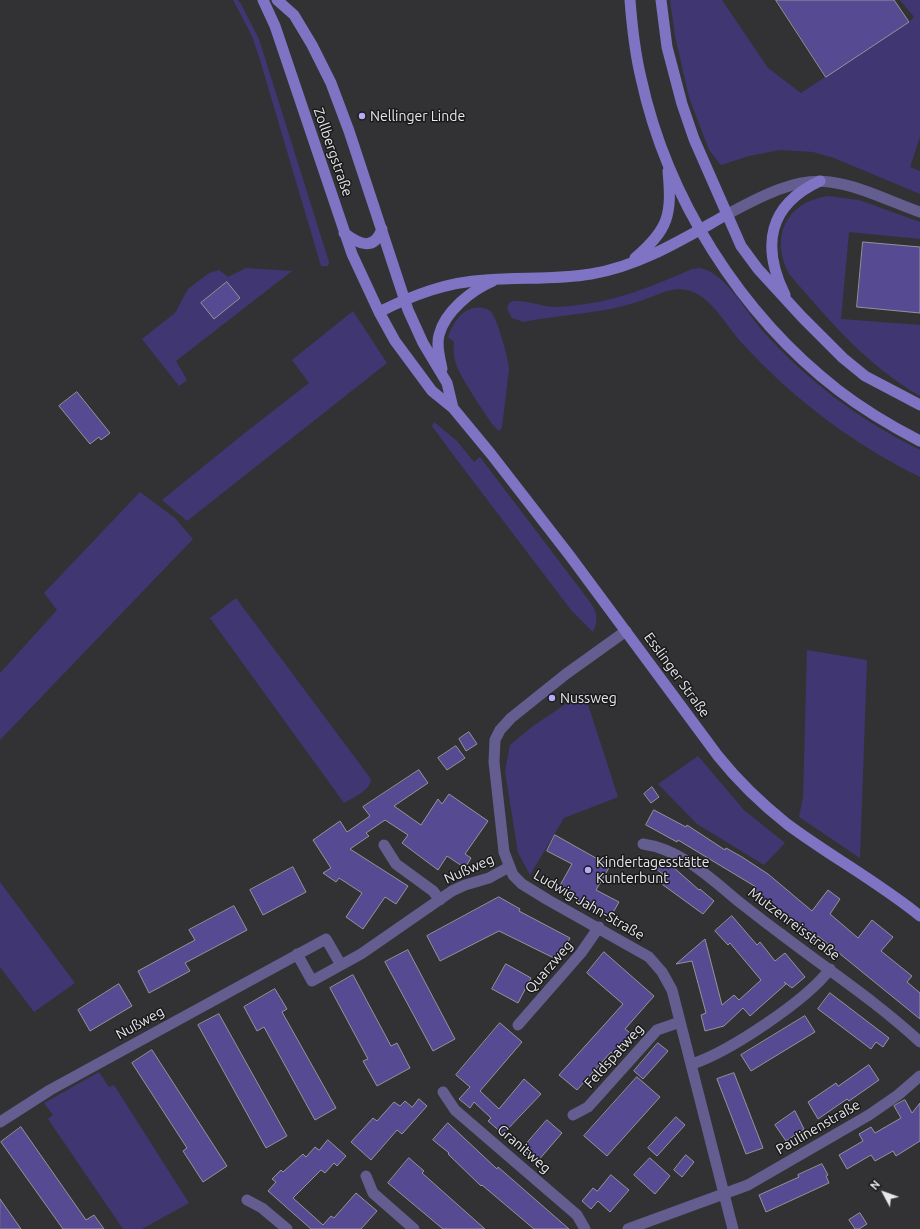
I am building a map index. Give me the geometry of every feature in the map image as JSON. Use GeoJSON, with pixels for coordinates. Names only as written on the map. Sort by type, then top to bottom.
{"type":"FeatureCollection","features":[{"type":"Feature","properties":{"kind":"main road","name":"Zollbergstraße"},"geometry":{"type":"LineString","coordinates":[[263,0],[275,26],[344,233],[379,312]]}},
{"type":"Feature","properties":{"kind":"main road","name":"Zollbergstraße"},"geometry":{"type":"LineString","coordinates":[[277,0],[288,9],[298,22],[312,45],[331,83],[382,229],[404,299]]}},
{"type":"Feature","properties":{"kind":"main road"},"geometry":{"type":"LineString","coordinates":[[630,0],[641,78],[654,125],[667,161],[684,199],[722,263],[752,305],[801,357],[854,402],[886,423],[920,441]]}},
{"type":"Feature","properties":{"kind":"main road"},"geometry":{"type":"LineString","coordinates":[[661,0],[667,48],[680,98],[694,140],[741,246],[758,268],[814,331],[857,370],[920,405]]}},
{"type":"Feature","properties":{"kind":"main road"},"geometry":{"type":"LineString","coordinates":[[625,265],[652,243],[664,227],[670,199],[667,161]]}},
{"type":"Feature","properties":{"kind":"main road"},"geometry":{"type":"LineString","coordinates":[[790,304],[774,266],[770,246],[772,231],[777,218],[786,205],[810,186],[820,181]]}},
{"type":"Feature","properties":{"kind":"main road"},"geometry":{"type":"LineString","coordinates":[[379,312],[404,299],[458,283],[500,279],[575,276],[625,265],[660,250],[726,215]]}},
{"type":"Feature","properties":{"kind":"main road"},"geometry":{"type":"LineString","coordinates":[[344,233],[364,243],[371,244],[376,241],[382,229]]}},
{"type":"Feature","properties":{"kind":"main road"},"geometry":{"type":"LineString","coordinates":[[443,374],[438,343],[439,335],[444,323],[471,294],[500,279]]}},
{"type":"Feature","properties":{"kind":"main road","name":"Esslinger Straße"},"geometry":{"type":"LineString","coordinates":[[404,299],[423,343],[443,374],[449,388],[453,408]]}},
{"type":"Feature","properties":{"kind":"main road","name":"Esslinger Straße"},"geometry":{"type":"LineString","coordinates":[[379,312],[409,361],[432,391],[453,408],[560,543],[718,756],[755,796],[788,825],[871,880],[920,916]]}},
{"type":"Feature","properties":{"kind":"street"},"geometry":{"type":"LineString","coordinates":[[726,215],[774,192],[798,184],[820,181],[846,185],[920,212]]}},
{"type":"Feature","properties":{"kind":"street","name":"Ludwig-Jahn-Straße"},"geometry":{"type":"LineString","coordinates":[[626,631],[517,712],[503,727],[497,737],[494,754],[497,799],[504,852],[513,875],[522,884],[599,927],[649,957],[657,965],[672,990],[733,1229]]}},
{"type":"Feature","properties":{"kind":"street","name":"Mutzenreisstraße"},"geometry":{"type":"LineString","coordinates":[[643,844],[668,850],[697,868],[768,924],[830,969],[901,1024],[920,1042]]}},
{"type":"Feature","properties":{"kind":"street"},"geometry":{"type":"LineString","coordinates":[[384,845],[396,864],[433,891],[440,900]]}},
{"type":"Feature","properties":{"kind":"street","name":"Nußweg"},"geometry":{"type":"LineString","coordinates":[[297,954],[312,981],[361,954],[459,888],[489,878],[509,867]]}},
{"type":"Feature","properties":{"kind":"street","name":"Quarzweg"},"geometry":{"type":"LineString","coordinates":[[518,1025],[581,954],[599,927]]}},
{"type":"Feature","properties":{"kind":"street","name":"Nußweg"},"geometry":{"type":"LineString","coordinates":[[0,1122],[50,1090],[326,939],[341,965]]}},
{"type":"Feature","properties":{"kind":"street"},"geometry":{"type":"LineString","coordinates":[[692,1064],[705,1060],[764,1025],[805,995],[830,969]]}},
{"type":"Feature","properties":{"kind":"street","name":"Feldspatweg"},"geometry":{"type":"LineString","coordinates":[[573,1115],[588,1107],[657,1030],[680,1022]]}},
{"type":"Feature","properties":{"kind":"street","name":"Paulinenstraße"},"geometry":{"type":"LineString","coordinates":[[628,1229],[748,1185],[869,1115],[898,1095],[920,1076]]}},
{"type":"Feature","properties":{"kind":"street","name":"Granitweg"},"geometry":{"type":"LineString","coordinates":[[443,1092],[455,1110],[577,1216],[585,1229]]}},
{"type":"Feature","properties":{"kind":"street"},"geometry":{"type":"LineString","coordinates":[[366,1176],[373,1193],[414,1229]]}},
{"type":"Feature","properties":{"kind":"street"},"geometry":{"type":"LineString","coordinates":[[247,1200],[262,1208],[287,1229]]}},
{"type":"Feature","properties":{"kind":"shaded area"},"geometry":{"type":"Polygon","coordinates":[[[233,0],[238,0],[241,4],[259,39],[329,262],[328,266],[321,266],[260,60],[252,36],[233,0]]]}},
{"type":"Feature","properties":{"kind":"shaded area"},"geometry":{"type":"Polygon","coordinates":[[[670,0],[722,0],[768,68],[801,93],[909,22],[914,17],[900,0],[920,0],[920,137],[910,167],[920,171],[920,194],[834,158],[813,152],[780,150],[749,156],[721,165],[709,150],[689,97],[675,36],[670,0]]]}},
{"type":"Feature","properties":{"kind":"shaded area"},"geometry":{"type":"Polygon","coordinates":[[[827,196],[859,200],[920,222],[920,239],[849,232],[841,319],[920,325],[920,396],[882,370],[865,356],[834,325],[789,274],[783,261],[781,248],[785,224],[792,214],[801,206],[813,200],[827,196]]]}},
{"type":"Feature","properties":{"kind":"shaded area"},"geometry":{"type":"Polygon","coordinates":[[[246,268],[292,271],[176,361],[187,380],[179,386],[142,339],[175,313],[188,289],[209,273],[219,270],[228,277],[246,268]]]}},
{"type":"Feature","properties":{"kind":"shaded area"},"geometry":{"type":"Polygon","coordinates":[[[700,268],[709,271],[726,284],[761,329],[778,348],[815,382],[876,426],[920,450],[920,477],[871,450],[825,419],[782,383],[742,343],[708,302],[691,291],[676,289],[612,309],[524,322],[512,318],[507,309],[509,303],[513,301],[558,307],[594,303],[643,289],[692,269],[700,268]]]}},
{"type":"Feature","properties":{"kind":"shaded area"},"geometry":{"type":"Polygon","coordinates":[[[473,308],[485,308],[491,312],[499,330],[507,357],[509,369],[502,427],[499,431],[495,428],[470,391],[457,367],[454,358],[454,342],[448,337],[457,319],[464,312],[473,308]]]}},
{"type":"Feature","properties":{"kind":"shaded area"},"geometry":{"type":"Polygon","coordinates":[[[353,311],[387,363],[187,521],[162,500],[309,383],[292,360],[353,311]]]}},
{"type":"Feature","properties":{"kind":"shaded area"},"geometry":{"type":"Polygon","coordinates":[[[434,422],[457,441],[474,462],[480,457],[588,599],[596,616],[593,632],[571,610],[451,452],[432,426],[434,422]]]}},
{"type":"Feature","properties":{"kind":"shaded area"},"geometry":{"type":"Polygon","coordinates":[[[140,492],[175,518],[193,539],[0,740],[0,673],[57,610],[44,593],[140,492]]]}},
{"type":"Feature","properties":{"kind":"shaded area"},"geometry":{"type":"Polygon","coordinates":[[[236,598],[371,779],[365,790],[344,803],[210,618],[236,598]]]}},
{"type":"Feature","properties":{"kind":"shaded area"},"geometry":{"type":"Polygon","coordinates":[[[807,650],[867,660],[860,858],[799,817],[803,797],[807,650]]]}},
{"type":"Feature","properties":{"kind":"shaded area"},"geometry":{"type":"Polygon","coordinates":[[[584,692],[618,797],[564,818],[530,875],[518,853],[505,771],[510,745],[533,726],[584,692]]]}},
{"type":"Feature","properties":{"kind":"shaded area"},"geometry":{"type":"Polygon","coordinates":[[[698,756],[744,810],[785,843],[764,865],[697,824],[658,784],[698,756]]]}},
{"type":"Feature","properties":{"kind":"shaded area"},"geometry":{"type":"Polygon","coordinates":[[[0,882],[75,983],[34,1012],[0,967],[0,882]]]}},
{"type":"Feature","properties":{"kind":"shaded area"},"geometry":{"type":"Polygon","coordinates":[[[99,1072],[109,1087],[114,1085],[189,1203],[142,1229],[123,1229],[48,1119],[53,1115],[44,1103],[99,1072]]]}},
{"type":"Feature","properties":{"kind":"building"},"geometry":{"type":"Polygon","coordinates":[[[776,0],[894,0],[909,22],[826,77],[776,0]]]}},
{"type":"Feature","properties":{"kind":"building"},"geometry":{"type":"Polygon","coordinates":[[[863,242],[920,247],[920,313],[857,307],[863,242]]]}},
{"type":"Feature","properties":{"kind":"building"},"geometry":{"type":"Polygon","coordinates":[[[227,282],[240,298],[214,319],[201,303],[227,282]]]}},
{"type":"Feature","properties":{"kind":"building"},"geometry":{"type":"Polygon","coordinates":[[[77,392],[110,433],[101,440],[99,437],[90,444],[59,406],[77,392]]]}},
{"type":"Feature","properties":{"kind":"building"},"geometry":{"type":"Polygon","coordinates":[[[469,732],[477,744],[466,751],[459,739],[469,732]]]}},
{"type":"Feature","properties":{"kind":"building"},"geometry":{"type":"Polygon","coordinates":[[[456,746],[465,758],[447,770],[438,758],[456,746]]]}},
{"type":"Feature","properties":{"kind":"building"},"geometry":{"type":"Polygon","coordinates":[[[419,770],[428,783],[394,806],[421,825],[438,799],[442,804],[449,794],[488,821],[465,854],[471,858],[465,868],[447,856],[438,870],[402,843],[408,835],[385,820],[366,833],[369,836],[350,849],[408,886],[396,904],[385,897],[363,929],[346,917],[362,893],[339,878],[336,882],[323,873],[331,868],[313,840],[340,821],[347,832],[370,816],[363,807],[419,770]]]}},
{"type":"Feature","properties":{"kind":"building"},"geometry":{"type":"Polygon","coordinates":[[[652,787],[659,797],[651,803],[644,794],[652,787]]]}},
{"type":"Feature","properties":{"kind":"building"},"geometry":{"type":"Polygon","coordinates":[[[654,810],[686,827],[687,825],[725,850],[726,848],[742,857],[768,874],[812,911],[828,890],[840,899],[830,914],[858,938],[872,920],[893,937],[881,951],[912,976],[907,982],[920,993],[920,1019],[818,936],[814,941],[753,890],[756,887],[678,840],[677,842],[646,825],[654,810]]]}},
{"type":"Feature","properties":{"kind":"building"},"geometry":{"type":"Polygon","coordinates":[[[555,835],[610,866],[596,890],[619,902],[610,918],[558,889],[572,864],[547,851],[555,835]]]}},
{"type":"Feature","properties":{"kind":"building"},"geometry":{"type":"Polygon","coordinates":[[[663,858],[699,890],[700,889],[714,901],[703,914],[659,882],[665,876],[655,868],[663,858]]]}},
{"type":"Feature","properties":{"kind":"building"},"geometry":{"type":"Polygon","coordinates":[[[293,867],[306,892],[263,915],[250,890],[293,867]]]}},
{"type":"Feature","properties":{"kind":"building"},"geometry":{"type":"Polygon","coordinates":[[[499,897],[520,909],[519,911],[570,938],[558,960],[499,931],[440,961],[427,936],[499,897]]]}},
{"type":"Feature","properties":{"kind":"building"},"geometry":{"type":"Polygon","coordinates":[[[234,906],[247,930],[185,963],[190,971],[149,993],[138,971],[195,940],[189,930],[234,906]]]}},
{"type":"Feature","properties":{"kind":"building"},"geometry":{"type":"Polygon","coordinates":[[[732,916],[757,945],[760,942],[775,961],[785,953],[805,977],[792,988],[784,982],[786,984],[750,1016],[743,1008],[724,1026],[705,1031],[701,1015],[706,1013],[692,961],[676,964],[705,939],[722,1005],[734,995],[739,1000],[761,980],[730,943],[728,945],[715,931],[732,916]]]}},
{"type":"Feature","properties":{"kind":"building"},"geometry":{"type":"Polygon","coordinates":[[[408,950],[455,1039],[433,1051],[385,962],[408,950]]]}},
{"type":"Feature","properties":{"kind":"building"},"geometry":{"type":"Polygon","coordinates":[[[604,952],[654,996],[625,1029],[633,1035],[615,1056],[611,1052],[577,1090],[559,1075],[623,1004],[587,973],[604,952]]]}},
{"type":"Feature","properties":{"kind":"building"},"geometry":{"type":"Polygon","coordinates":[[[506,964],[531,978],[518,1003],[492,989],[506,964]]]}},
{"type":"Feature","properties":{"kind":"building"},"geometry":{"type":"Polygon","coordinates":[[[353,975],[391,1046],[397,1043],[410,1068],[377,1086],[363,1061],[368,1059],[330,988],[353,975]]]}},
{"type":"Feature","properties":{"kind":"building"},"geometry":{"type":"Polygon","coordinates":[[[119,984],[132,1006],[90,1031],[78,1010],[119,984]]]}},
{"type":"Feature","properties":{"kind":"building"},"geometry":{"type":"Polygon","coordinates":[[[275,989],[287,1009],[282,1012],[336,1108],[315,1120],[264,1027],[257,1031],[244,1007],[275,989]]]}},
{"type":"Feature","properties":{"kind":"building"},"geometry":{"type":"Polygon","coordinates":[[[830,993],[889,1038],[883,1047],[876,1042],[871,1049],[818,1009],[830,993]]]}},
{"type":"Feature","properties":{"kind":"building"},"geometry":{"type":"Polygon","coordinates":[[[219,1014],[287,1136],[266,1148],[198,1025],[219,1014]]]}},
{"type":"Feature","properties":{"kind":"building"},"geometry":{"type":"Polygon","coordinates":[[[805,1016],[815,1032],[751,1071],[741,1055],[805,1016]]]}},
{"type":"Feature","properties":{"kind":"building"},"geometry":{"type":"Polygon","coordinates":[[[500,1023],[522,1042],[480,1091],[499,1109],[524,1079],[541,1094],[503,1134],[488,1121],[491,1118],[474,1102],[470,1108],[459,1099],[470,1087],[456,1075],[500,1023]]]}},
{"type":"Feature","properties":{"kind":"building"},"geometry":{"type":"Polygon","coordinates":[[[658,1043],[668,1051],[643,1079],[634,1071],[658,1043]]]}},
{"type":"Feature","properties":{"kind":"building"},"geometry":{"type":"Polygon","coordinates":[[[152,1050],[227,1166],[203,1182],[183,1151],[187,1148],[132,1063],[152,1050]]]}},
{"type":"Feature","properties":{"kind":"building"},"geometry":{"type":"Polygon","coordinates":[[[869,1065],[879,1080],[849,1101],[847,1099],[818,1119],[808,1102],[836,1083],[838,1086],[869,1065]]]}},
{"type":"Feature","properties":{"kind":"building"},"geometry":{"type":"Polygon","coordinates":[[[734,1073],[763,1148],[746,1154],[717,1079],[734,1073]]]}},
{"type":"Feature","properties":{"kind":"building"},"geometry":{"type":"Polygon","coordinates":[[[637,1077],[660,1097],[607,1156],[584,1136],[637,1077]]]}},
{"type":"Feature","properties":{"kind":"building"},"geometry":{"type":"Polygon","coordinates":[[[419,1099],[427,1106],[402,1134],[397,1130],[371,1160],[351,1142],[373,1118],[377,1121],[394,1102],[400,1106],[405,1101],[412,1107],[419,1099]]]}},
{"type":"Feature","properties":{"kind":"building"},"geometry":{"type":"Polygon","coordinates":[[[905,1100],[912,1113],[920,1103],[920,1141],[896,1156],[893,1151],[875,1161],[871,1155],[847,1169],[839,1155],[863,1141],[859,1134],[871,1127],[875,1133],[901,1118],[894,1106],[905,1100]]]}},
{"type":"Feature","properties":{"kind":"building"},"geometry":{"type":"Polygon","coordinates":[[[795,1111],[804,1129],[786,1141],[775,1125],[795,1111]]]}},
{"type":"Feature","properties":{"kind":"building"},"geometry":{"type":"Polygon","coordinates":[[[676,1117],[685,1125],[657,1156],[648,1148],[676,1117]]]}},
{"type":"Feature","properties":{"kind":"building"},"geometry":{"type":"Polygon","coordinates":[[[547,1120],[562,1133],[537,1162],[522,1149],[547,1120]]]}},
{"type":"Feature","properties":{"kind":"building"},"geometry":{"type":"Polygon","coordinates":[[[448,1123],[497,1169],[498,1167],[569,1229],[534,1229],[482,1185],[481,1186],[448,1154],[449,1153],[433,1140],[448,1123]]]}},
{"type":"Feature","properties":{"kind":"building"},"geometry":{"type":"Polygon","coordinates":[[[21,1127],[86,1220],[94,1215],[104,1229],[63,1229],[1,1142],[21,1127]]]}},
{"type":"Feature","properties":{"kind":"building"},"geometry":{"type":"Polygon","coordinates":[[[328,1140],[346,1156],[337,1166],[334,1163],[325,1173],[321,1170],[293,1198],[323,1225],[331,1216],[334,1218],[356,1193],[377,1211],[361,1229],[311,1229],[268,1191],[276,1182],[272,1179],[281,1170],[283,1172],[303,1154],[306,1157],[315,1147],[319,1150],[328,1140]]]}},
{"type":"Feature","properties":{"kind":"building"},"geometry":{"type":"Polygon","coordinates":[[[686,1155],[694,1162],[682,1177],[674,1170],[686,1155]]]}},
{"type":"Feature","properties":{"kind":"building"},"geometry":{"type":"Polygon","coordinates":[[[409,1158],[424,1171],[422,1173],[485,1229],[443,1229],[388,1183],[409,1158]]]}},
{"type":"Feature","properties":{"kind":"building"},"geometry":{"type":"Polygon","coordinates":[[[650,1158],[670,1176],[655,1194],[634,1175],[650,1158]]]}},
{"type":"Feature","properties":{"kind":"building"},"geometry":{"type":"Polygon","coordinates":[[[822,1164],[828,1175],[826,1176],[829,1183],[766,1212],[759,1195],[799,1177],[798,1175],[822,1164]]]}},
{"type":"Feature","properties":{"kind":"building"},"geometry":{"type":"Polygon","coordinates":[[[611,1175],[629,1190],[610,1212],[598,1201],[591,1209],[582,1201],[593,1188],[597,1191],[611,1175]]]}},
{"type":"Feature","properties":{"kind":"building"},"geometry":{"type":"Polygon","coordinates":[[[0,1199],[21,1229],[0,1229],[0,1199]]]}},
{"type":"Feature","properties":{"kind":"building"},"geometry":{"type":"Polygon","coordinates":[[[860,1213],[867,1224],[859,1229],[855,1229],[849,1220],[860,1213]]]}},
{"type":"Feature","properties":{"kind":"place","name":"Nellinger Linde"},"geometry":{"type":"Point","coordinates":[362,116]}},
{"type":"Feature","properties":{"kind":"place","name":"Nussweg"},"geometry":{"type":"Point","coordinates":[552,698]}},
{"type":"Feature","properties":{"kind":"place","name":"Kindertagesstätte Kunterbunt"},"geometry":{"type":"Point","coordinates":[588,870]}}]}
